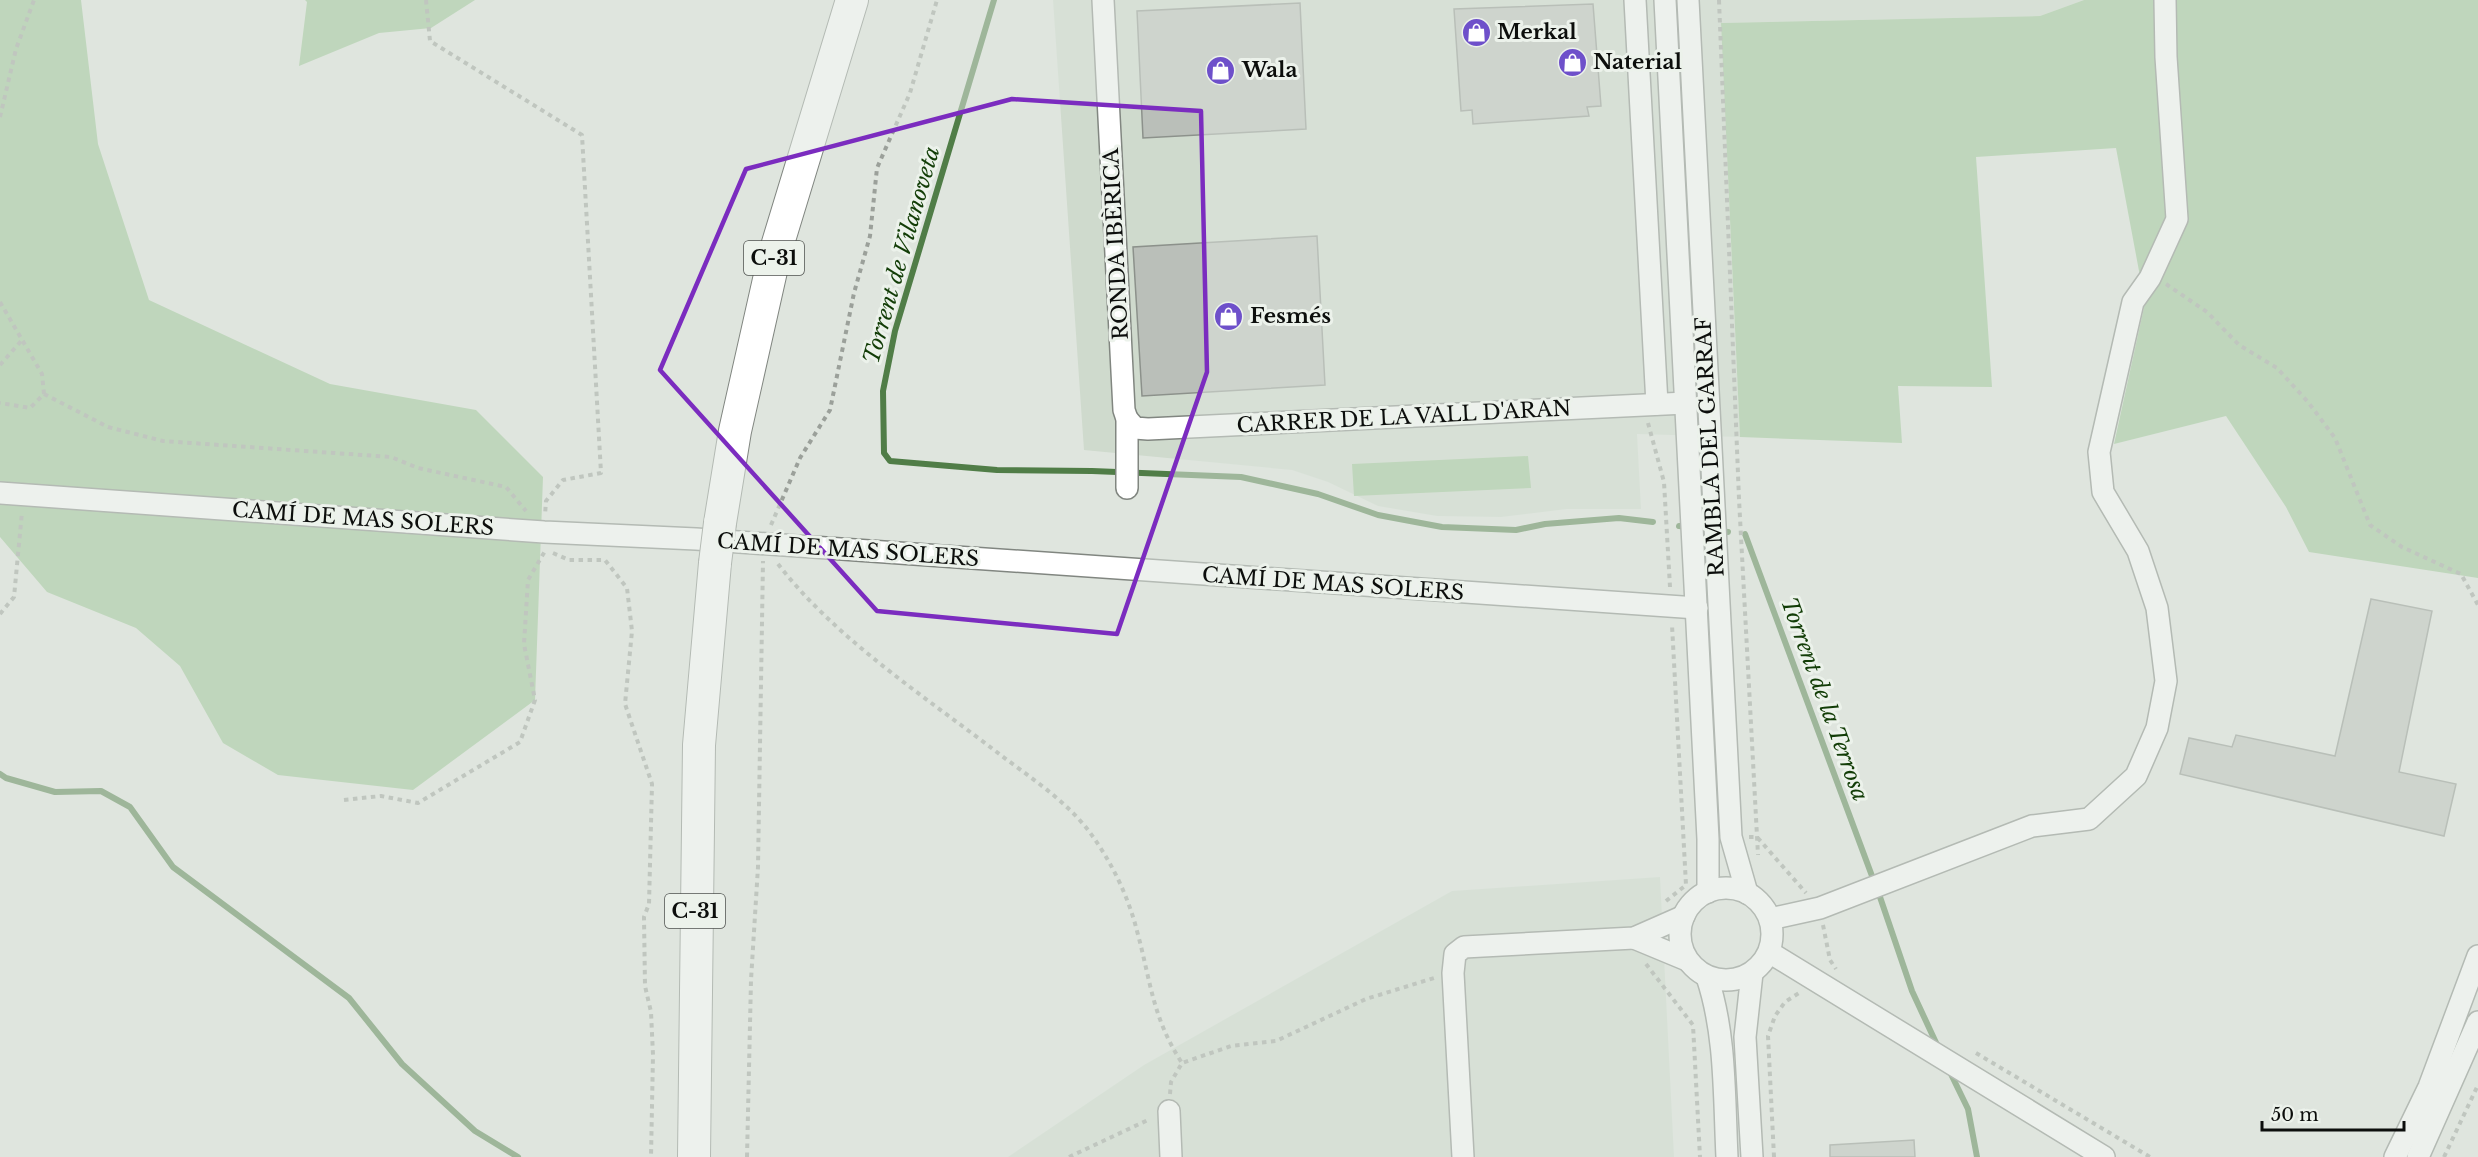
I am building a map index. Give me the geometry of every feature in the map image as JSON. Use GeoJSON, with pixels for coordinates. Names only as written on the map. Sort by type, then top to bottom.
{"type":"FeatureCollection","features":[{"type":"Feature","properties":{"kind":"highway","name":"C-31"},"geometry":{"type":"LineString","coordinates":[[694,1157],[699,745],[720,523],[735,431],[767,284],[852,0]]}},
{"type":"Feature","properties":{"kind":"street","name":"RONDA IBÈRICA"},"geometry":{"type":"LineString","coordinates":[[1103,0],[1124,410],[1127,419],[1127,488]]}},
{"type":"Feature","properties":{"kind":"street"},"geometry":{"type":"LineString","coordinates":[[1635,0],[1657,404]]}},
{"type":"Feature","properties":{"kind":"street","name":"RAMBLA DEL GARRAF"},"geometry":{"type":"LineString","coordinates":[[1665,0],[1694,540],[1708,839],[1708,892]]}},
{"type":"Feature","properties":{"kind":"street","name":"RAMBLA DEL GARRAF"},"geometry":{"type":"LineString","coordinates":[[1688,0],[1731,837],[1747,893],[1758,901],[1770,919]]}},
{"type":"Feature","properties":{"kind":"street"},"geometry":{"type":"LineString","coordinates":[[1634,938],[1687,960],[1707,976],[1730,981],[1752,973],[1769,952],[1772,938],[1770,919],[1820,908],[2032,826],[2089,819],[2136,776],[2157,728],[2166,681],[2157,608],[2139,551],[2103,492],[2099,452],[2133,302],[2150,278],[2177,219],[2166,57],[2165,0]]}},
{"type":"Feature","properties":{"kind":"street","name":"CARRER DE LA VALL D'ARAN"},"geometry":{"type":"LineString","coordinates":[[1127,419],[1135,428],[1148,429],[1686,403]]}},
{"type":"Feature","properties":{"kind":"street","name":"CAMÍ DE MAS SOLERS"},"geometry":{"type":"LineString","coordinates":[[0,493],[545,541],[763,544],[1697,608]]}},
{"type":"Feature","properties":{"kind":"street"},"geometry":{"type":"LineString","coordinates":[[1687,960],[1680,938],[1684,916],[1692,903],[1708,892],[1727,888],[1747,893]]}},
{"type":"Feature","properties":{"kind":"street"},"geometry":{"type":"LineString","coordinates":[[1463,1157],[1454,964],[1464,947],[1634,938],[1684,916]]}},
{"type":"Feature","properties":{"kind":"street"},"geometry":{"type":"LineString","coordinates":[[1769,952],[2104,1157]]}},
{"type":"Feature","properties":{"kind":"street"},"geometry":{"type":"LineString","coordinates":[[2395,1157],[2428,1087],[2478,956]]}},
{"type":"Feature","properties":{"kind":"street"},"geometry":{"type":"LineString","coordinates":[[1752,973],[1745,1037],[1752,1157]]}},
{"type":"Feature","properties":{"kind":"street"},"geometry":{"type":"LineString","coordinates":[[1707,976],[1718,1009],[1727,1157]]}},
{"type":"Feature","properties":{"kind":"street"},"geometry":{"type":"LineString","coordinates":[[2418,1157],[2476,1034]]}},
{"type":"Feature","properties":{"kind":"street"},"geometry":{"type":"LineString","coordinates":[[1169,1111],[1172,1157]]}},
{"type":"Feature","properties":{"kind":"path"},"geometry":{"type":"LineString","coordinates":[[0,117],[16,49],[34,0]]}},
{"type":"Feature","properties":{"kind":"path"},"geometry":{"type":"LineString","coordinates":[[344,800],[381,796],[418,803],[520,742],[535,700],[524,644],[528,580],[545,541],[546,501],[563,480],[602,473],[582,135],[430,40],[426,0]]}},
{"type":"Feature","properties":{"kind":"path"},"geometry":{"type":"LineString","coordinates":[[747,1157],[751,981],[758,867],[763,544],[800,458],[830,410],[854,293],[870,236],[877,168],[910,93],[937,0]]}},
{"type":"Feature","properties":{"kind":"path"},"geometry":{"type":"LineString","coordinates":[[1719,0],[1739,499],[1758,858]]}},
{"type":"Feature","properties":{"kind":"path"},"geometry":{"type":"LineString","coordinates":[[2150,278],[2165,284],[2207,312],[2239,345],[2277,368],[2335,438],[2370,525],[2402,547],[2461,574],[2478,605]]}},
{"type":"Feature","properties":{"kind":"path"},"geometry":{"type":"LineString","coordinates":[[0,302],[42,374],[44,394]]}},
{"type":"Feature","properties":{"kind":"path"},"geometry":{"type":"LineString","coordinates":[[0,365],[22,340]]}},
{"type":"Feature","properties":{"kind":"path"},"geometry":{"type":"LineString","coordinates":[[44,394],[108,426],[163,441],[391,457],[418,468],[506,487],[545,541],[569,560],[605,560],[627,588],[632,632],[624,704],[649,774],[653,792],[649,904],[644,917],[645,986],[651,1012],[653,1055],[651,1157]]}},
{"type":"Feature","properties":{"kind":"path"},"geometry":{"type":"LineString","coordinates":[[0,403],[30,408],[44,394]]}},
{"type":"Feature","properties":{"kind":"path"},"geometry":{"type":"LineString","coordinates":[[0,614],[14,597],[23,494]]}},
{"type":"Feature","properties":{"kind":"path"},"geometry":{"type":"LineString","coordinates":[[763,544],[796,588],[874,658],[1055,797],[1087,829],[1116,874],[1137,930],[1152,1000],[1166,1039],[1182,1063]]}},
{"type":"Feature","properties":{"kind":"path"},"geometry":{"type":"LineString","coordinates":[[1731,837],[1757,837],[1820,908],[1830,960],[1837,970]]}},
{"type":"Feature","properties":{"kind":"path"},"geometry":{"type":"LineString","coordinates":[[1684,840],[1708,839]]}},
{"type":"Feature","properties":{"kind":"path"},"geometry":{"type":"LineString","coordinates":[[1774,1157],[1768,1036],[1775,1016],[1785,1002],[1816,982],[1830,960]]}},
{"type":"Feature","properties":{"kind":"path"},"geometry":{"type":"LineString","coordinates":[[1069,1157],[1169,1111],[1171,1082],[1182,1063],[1231,1046],[1276,1041],[1366,999],[1454,964]]}},
{"type":"Feature","properties":{"kind":"path"},"geometry":{"type":"LineString","coordinates":[[1968,1048],[2150,1157]]}},
{"type":"Feature","properties":{"kind":"path"},"geometry":{"type":"LineString","coordinates":[[2444,1157],[2478,1085]]}},
{"type":"Feature","properties":{"kind":"highlighted area"},"geometry":{"type":"Polygon","coordinates":[[[1012,99],[1201,111],[1207,372],[1117,634],[877,611],[660,370],[746,169],[1012,99]]]}},
{"type":"Feature","properties":{"kind":"shaded area"},"geometry":{"type":"Polygon","coordinates":[[[1053,0],[2084,0],[2040,16],[1721,23],[1740,437],[1637,434],[1641,509],[1567,509],[1501,517],[1437,516],[1378,506],[1328,482],[1292,470],[1084,450],[1053,0]]]}},
{"type":"Feature","properties":{"kind":"shaded area"},"geometry":{"type":"Polygon","coordinates":[[[1660,877],[1674,1157],[1008,1157],[1144,1065],[1452,891],[1660,877]]]}},
{"type":"Feature","properties":{"kind":"green space"},"geometry":{"type":"Polygon","coordinates":[[[0,0],[81,0],[98,144],[149,300],[330,384],[476,410],[543,477],[535,700],[413,790],[278,775],[223,743],[180,666],[136,628],[47,592],[0,537],[0,0]]]}},
{"type":"Feature","properties":{"kind":"green space"},"geometry":{"type":"Polygon","coordinates":[[[305,0],[475,0],[431,28],[379,33],[299,66],[307,2],[305,0]]]}},
{"type":"Feature","properties":{"kind":"green space"},"geometry":{"type":"Polygon","coordinates":[[[2084,0],[2478,0],[2478,578],[2309,552],[2286,507],[2226,416],[2114,444],[2145,303],[2116,148],[1976,157],[1992,387],[1898,386],[1902,443],[1740,437],[1721,23],[2040,16],[2084,0]]]}},
{"type":"Feature","properties":{"kind":"green space"},"geometry":{"type":"Polygon","coordinates":[[[1528,456],[1531,488],[1354,496],[1352,464],[1528,456]]]}},
{"type":"Feature","properties":{"kind":"building","name":"Wala"},"geometry":{"type":"Polygon","coordinates":[[[1300,3],[1306,129],[1143,138],[1137,11],[1300,3]]]}},
{"type":"Feature","properties":{"kind":"building"},"geometry":{"type":"Polygon","coordinates":[[[1593,4],[1601,106],[1587,107],[1589,116],[1473,124],[1472,110],[1461,111],[1454,9],[1593,4]]]}},
{"type":"Feature","properties":{"kind":"building","name":"Fesmés"},"geometry":{"type":"Polygon","coordinates":[[[1317,236],[1325,385],[1142,396],[1133,247],[1317,236]]]}},
{"type":"Feature","properties":{"kind":"building"},"geometry":{"type":"Polygon","coordinates":[[[2371,599],[2432,611],[2399,772],[2456,784],[2444,836],[2180,774],[2189,738],[2232,747],[2236,735],[2335,756],[2371,599]]]}},
{"type":"Feature","properties":{"kind":"building"},"geometry":{"type":"Polygon","coordinates":[[[1914,1140],[1915,1157],[1830,1157],[1830,1145],[1914,1140]]]}},
{"type":"Feature","properties":{"kind":"waterway","name":"Torrent de Vilanoveta"},"geometry":{"type":"LineString","coordinates":[[994,0],[895,331],[883,391],[884,453],[890,461],[997,470],[1241,477],[1318,494],[1378,515],[1442,527],[1516,530],[1545,524],[1619,518],[1653,522]]}},
{"type":"Feature","properties":{"kind":"waterway","name":"Torrent de la Terrosa"},"geometry":{"type":"LineString","coordinates":[[1679,526],[1728,532]]}},
{"type":"Feature","properties":{"kind":"waterway","name":"Torrent de la Terrosa"},"geometry":{"type":"LineString","coordinates":[[1745,534],[1872,876]]}},
{"type":"Feature","properties":{"kind":"waterway"},"geometry":{"type":"LineString","coordinates":[[0,774],[6,778],[55,792],[101,791],[130,807],[173,867],[349,998],[402,1064],[475,1131],[518,1157]]}},
{"type":"Feature","properties":{"kind":"waterway","name":"Torrent de Vilanoveta"},"geometry":{"type":"LineString","coordinates":[[1880,897],[1912,991],[1938,1047]]}},
{"type":"Feature","properties":{"kind":"waterway","name":"Torrent de Vilanoveta"},"geometry":{"type":"LineString","coordinates":[[1949,1070],[1968,1109],[1977,1157]]}},
{"type":"Feature","properties":{"kind":"place","name":"Merkal"},"geometry":{"type":"Point","coordinates":[1476,32]}},
{"type":"Feature","properties":{"kind":"place","name":"Naterial"},"geometry":{"type":"Point","coordinates":[1572,62]}},
{"type":"Feature","properties":{"kind":"place","name":"Wala"},"geometry":{"type":"Point","coordinates":[1221,70]}},
{"type":"Feature","properties":{"kind":"place","name":"Fesmés"},"geometry":{"type":"Point","coordinates":[1229,316]}}]}
